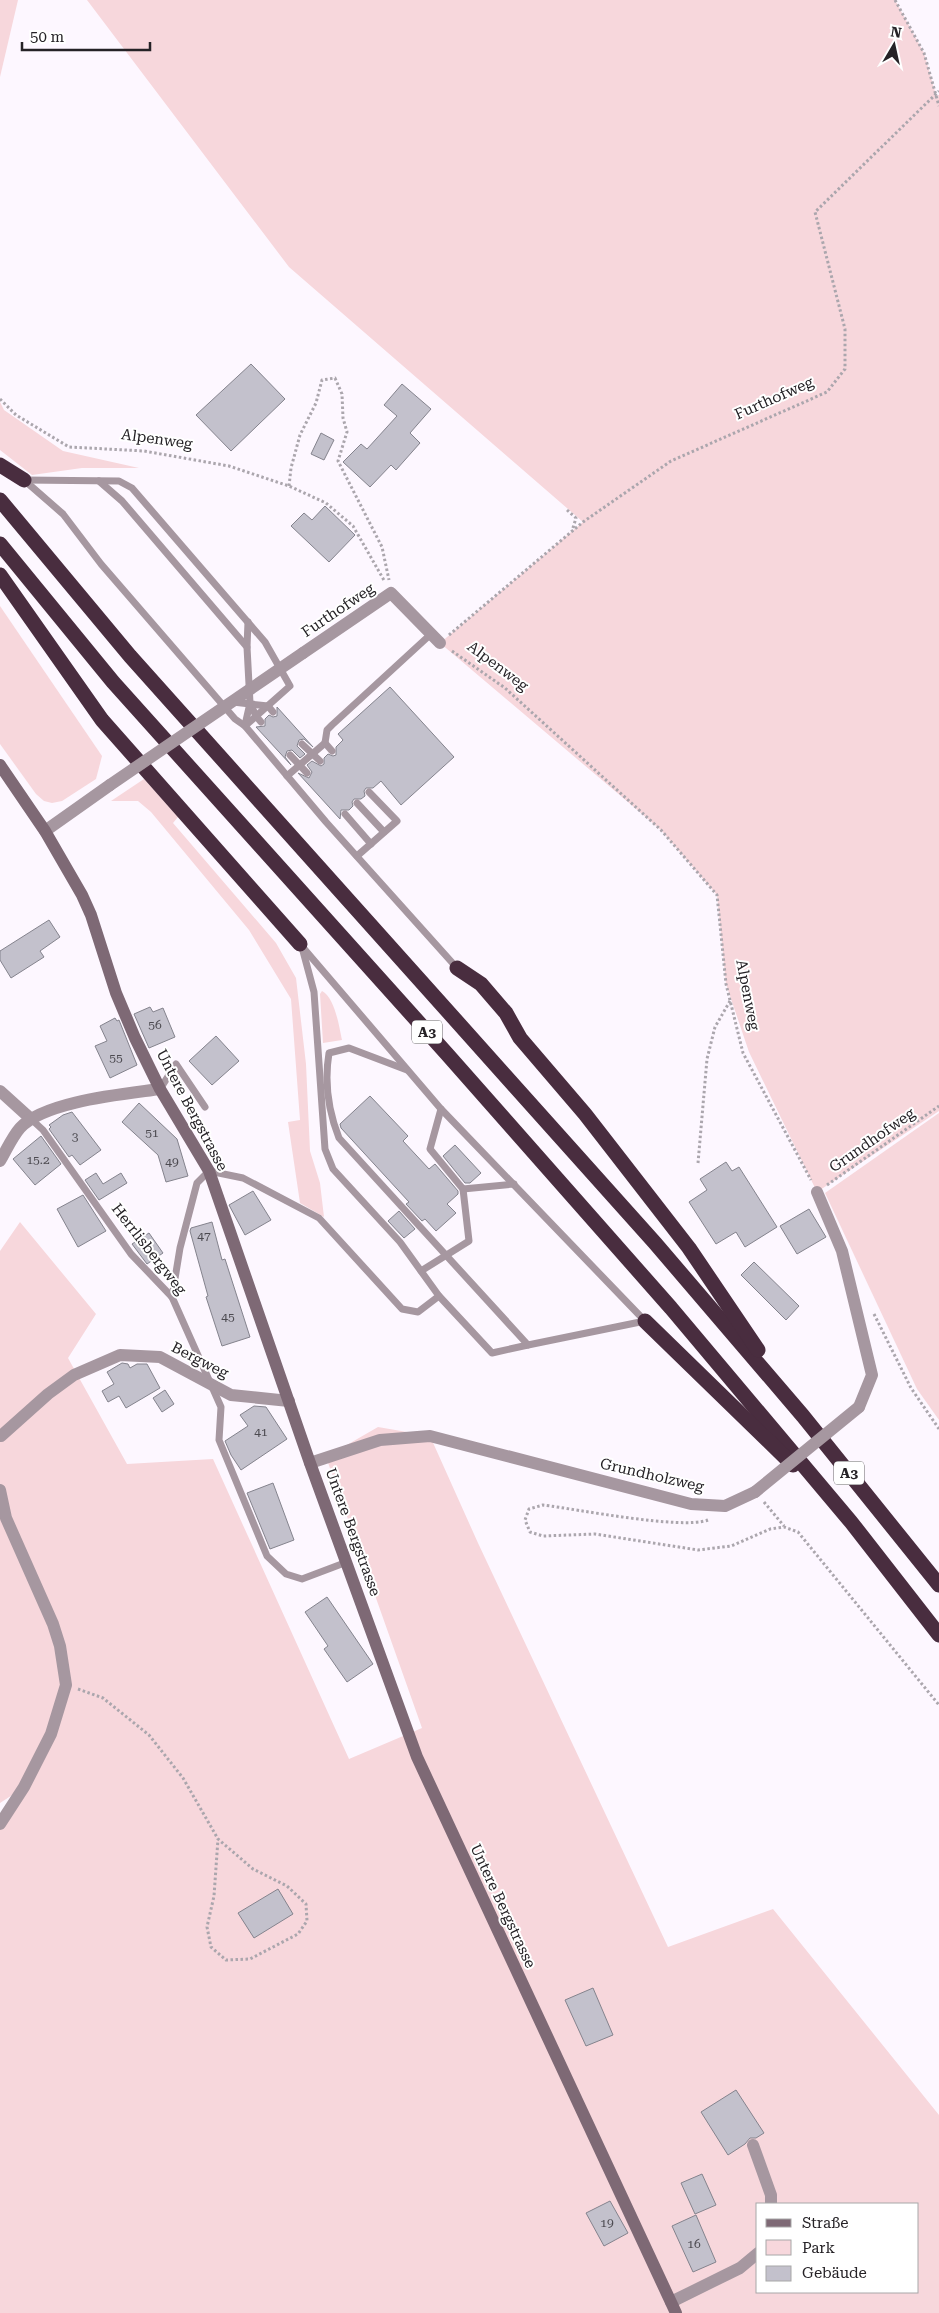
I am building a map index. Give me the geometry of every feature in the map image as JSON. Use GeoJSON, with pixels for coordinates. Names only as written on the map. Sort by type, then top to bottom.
{"type":"FeatureCollection","features":[{"type":"Feature","properties":{"kind":"highway"},"geometry":{"type":"LineString","coordinates":[[0,464],[24,480]]}},
{"type":"Feature","properties":{"kind":"highway","name":"A3"},"geometry":{"type":"LineString","coordinates":[[0,500],[130,656],[612,1194],[803,1416],[939,1586]]}},
{"type":"Feature","properties":{"kind":"highway","name":"A3"},"geometry":{"type":"LineString","coordinates":[[0,544],[113,682],[596,1221],[766,1419],[851,1522],[939,1635]]}},
{"type":"Feature","properties":{"kind":"highway"},"geometry":{"type":"LineString","coordinates":[[0,575],[102,720],[300,944]]}},
{"type":"Feature","properties":{"kind":"highway"},"geometry":{"type":"LineString","coordinates":[[457,968],[481,984],[506,1013],[520,1038],[585,1114],[689,1248],[803,1416]]}},
{"type":"Feature","properties":{"kind":"highway"},"geometry":{"type":"LineString","coordinates":[[645,1321],[851,1522]]}},
{"type":"Feature","properties":{"kind":"main road","name":"Untere Bergstrasse"},"geometry":{"type":"LineString","coordinates":[[0,765],[45,831],[91,915],[116,993],[160,1089],[209,1171],[310,1463],[417,1756],[674,2308]]}},
{"type":"Feature","properties":{"kind":"street"},"geometry":{"type":"LineString","coordinates":[[392,593],[436,638]]}},
{"type":"Feature","properties":{"kind":"street","name":"Furthofweg"},"geometry":{"type":"LineString","coordinates":[[45,831],[392,593]]}},
{"type":"Feature","properties":{"kind":"street"},"geometry":{"type":"LineString","coordinates":[[0,1161],[20,1128],[32,1119],[72,1102],[160,1089]]}},
{"type":"Feature","properties":{"kind":"street"},"geometry":{"type":"LineString","coordinates":[[0,1090],[32,1119]]}},
{"type":"Feature","properties":{"kind":"street","name":"Grundholzweg"},"geometry":{"type":"LineString","coordinates":[[310,1463],[380,1440],[430,1436],[691,1504],[725,1506],[755,1492],[859,1407],[872,1375],[842,1251],[818,1192]]}},
{"type":"Feature","properties":{"kind":"street","name":"Bergweg"},"geometry":{"type":"LineString","coordinates":[[1,1436],[48,1394],[74,1375],[120,1356],[160,1357],[230,1394],[289,1401]]}},
{"type":"Feature","properties":{"kind":"street"},"geometry":{"type":"LineString","coordinates":[[0,1428],[0,1442]]}},
{"type":"Feature","properties":{"kind":"street"},"geometry":{"type":"LineString","coordinates":[[0,1490],[6,1518],[53,1624],[60,1646],[66,1685],[51,1734],[24,1787],[0,1824]]}},
{"type":"Feature","properties":{"kind":"street"},"geometry":{"type":"LineString","coordinates":[[753,2145],[771,2195],[771,2203]]}},
{"type":"Feature","properties":{"kind":"street"},"geometry":{"type":"LineString","coordinates":[[674,2308],[740,2268],[756,2255]]}},
{"type":"Feature","properties":{"kind":"lane"},"geometry":{"type":"LineString","coordinates":[[24,480],[119,481],[132,488],[265,642],[290,686],[270,709],[258,719],[245,726]]}},
{"type":"Feature","properties":{"kind":"lane"},"geometry":{"type":"LineString","coordinates":[[24,480],[63,514],[101,564],[235,719],[245,726],[279,764],[286,776],[457,968]]}},
{"type":"Feature","properties":{"kind":"lane"},"geometry":{"type":"LineString","coordinates":[[98,481],[122,501],[247,647]]}},
{"type":"Feature","properties":{"kind":"lane"},"geometry":{"type":"LineString","coordinates":[[245,726],[250,703],[247,647],[248,622]]}},
{"type":"Feature","properties":{"kind":"lane"},"geometry":{"type":"LineString","coordinates":[[286,776],[324,743],[327,730],[332,725],[436,638]]}},
{"type":"Feature","properties":{"kind":"lane"},"geometry":{"type":"LineString","coordinates":[[220,701],[250,703],[270,709]]}},
{"type":"Feature","properties":{"kind":"lane"},"geometry":{"type":"LineString","coordinates":[[250,703],[258,719]]}},
{"type":"Feature","properties":{"kind":"lane"},"geometry":{"type":"LineString","coordinates":[[324,743],[332,751]]}},
{"type":"Feature","properties":{"kind":"lane"},"geometry":{"type":"LineString","coordinates":[[302,744],[320,762]]}},
{"type":"Feature","properties":{"kind":"lane"},"geometry":{"type":"LineString","coordinates":[[290,755],[307,773]]}},
{"type":"Feature","properties":{"kind":"lane"},"geometry":{"type":"LineString","coordinates":[[357,856],[397,821],[370,792]]}},
{"type":"Feature","properties":{"kind":"lane"},"geometry":{"type":"LineString","coordinates":[[357,803],[384,832]]}},
{"type":"Feature","properties":{"kind":"lane"},"geometry":{"type":"LineString","coordinates":[[344,814],[371,844]]}},
{"type":"Feature","properties":{"kind":"lane"},"geometry":{"type":"LineString","coordinates":[[300,944],[441,1109],[645,1321]]}},
{"type":"Feature","properties":{"kind":"lane"},"geometry":{"type":"LineString","coordinates":[[300,944],[311,974],[314,992],[325,1149],[333,1169],[400,1242],[439,1296],[492,1353],[645,1321]]}},
{"type":"Feature","properties":{"kind":"lane"},"geometry":{"type":"LineString","coordinates":[[407,1070],[349,1048],[329,1053],[326,1073],[330,1114],[338,1138],[528,1345]]}},
{"type":"Feature","properties":{"kind":"lane"},"geometry":{"type":"LineString","coordinates":[[160,1089],[176,1064],[205,1107]]}},
{"type":"Feature","properties":{"kind":"lane"},"geometry":{"type":"LineString","coordinates":[[421,1271],[469,1241],[463,1189],[430,1149],[441,1109]]}},
{"type":"Feature","properties":{"kind":"lane","name":"Herrlisbergweg"},"geometry":{"type":"LineString","coordinates":[[32,1119],[43,1130],[131,1254],[172,1297],[221,1407],[219,1440],[267,1556],[286,1574],[302,1579],[347,1562]]}},
{"type":"Feature","properties":{"kind":"lane"},"geometry":{"type":"LineString","coordinates":[[172,1297],[180,1248],[197,1183],[209,1171],[243,1178],[319,1218],[402,1309],[418,1312],[439,1296]]}},
{"type":"Feature","properties":{"kind":"lane"},"geometry":{"type":"LineString","coordinates":[[463,1189],[514,1184]]}},
{"type":"Feature","properties":{"kind":"path"},"geometry":{"type":"LineString","coordinates":[[895,0],[924,53],[939,106]]}},
{"type":"Feature","properties":{"kind":"path","name":"Furthofweg"},"geometry":{"type":"LineString","coordinates":[[436,638],[571,532],[671,461],[826,392],[845,369],[845,329],[815,212],[939,92]]}},
{"type":"Feature","properties":{"kind":"path"},"geometry":{"type":"LineString","coordinates":[[289,486],[291,468],[300,435],[316,403],[322,380],[335,378],[342,394],[343,418],[347,432],[338,461],[382,547],[392,593]]}},
{"type":"Feature","properties":{"kind":"path","name":"Alpenweg"},"geometry":{"type":"LineString","coordinates":[[0,398],[16,414],[69,447],[144,451],[229,466],[289,486],[326,503],[353,526],[392,593]]}},
{"type":"Feature","properties":{"kind":"path"},"geometry":{"type":"LineString","coordinates":[[568,510],[576,518],[571,532]]}},
{"type":"Feature","properties":{"kind":"path","name":"Alpenweg"},"geometry":{"type":"LineString","coordinates":[[436,638],[505,688],[661,830],[717,895],[726,984],[743,1053],[818,1192]]}},
{"type":"Feature","properties":{"kind":"path"},"geometry":{"type":"LineString","coordinates":[[698,1163],[707,1059],[716,1027],[730,1001]]}},
{"type":"Feature","properties":{"kind":"path","name":"Grundhofweg"},"geometry":{"type":"LineString","coordinates":[[818,1192],[939,1106]]}},
{"type":"Feature","properties":{"kind":"path"},"geometry":{"type":"LineString","coordinates":[[872,1311],[911,1388],[939,1429]]}},
{"type":"Feature","properties":{"kind":"path"},"geometry":{"type":"LineString","coordinates":[[755,1492],[784,1526],[798,1532],[809,1543],[939,1705]]}},
{"type":"Feature","properties":{"kind":"path"},"geometry":{"type":"LineString","coordinates":[[725,1506],[721,1515],[701,1523],[659,1520],[543,1505],[529,1509],[525,1520],[530,1532],[543,1536],[595,1534],[698,1550],[731,1546],[770,1529],[784,1526]]}},
{"type":"Feature","properties":{"kind":"path"},"geometry":{"type":"LineString","coordinates":[[66,1685],[103,1698],[149,1735],[183,1778],[218,1839],[253,1869],[287,1886],[306,1904],[307,1921],[298,1934],[250,1959],[226,1960],[211,1947],[207,1927],[214,1896],[218,1839]]}},
{"type":"Feature","properties":{"kind":"green space"},"geometry":{"type":"Polygon","coordinates":[[[0,0],[18,0],[0,77],[0,0]]]}},
{"type":"Feature","properties":{"kind":"green space"},"geometry":{"type":"Polygon","coordinates":[[[87,0],[895,0],[924,53],[936,95],[939,95],[939,1111],[817,1192],[749,1052],[726,984],[717,895],[661,830],[440,643],[583,522],[289,267],[87,0]]]}},
{"type":"Feature","properties":{"kind":"green space"},"geometry":{"type":"Polygon","coordinates":[[[0,402],[4,410],[63,451],[139,468],[82,468],[32,475],[0,450],[0,402]]]}},
{"type":"Feature","properties":{"kind":"green space"},"geometry":{"type":"Polygon","coordinates":[[[0,606],[102,756],[96,779],[62,801],[52,803],[44,801],[36,794],[0,744],[0,606]]]}},
{"type":"Feature","properties":{"kind":"green space"},"geometry":{"type":"Polygon","coordinates":[[[144,779],[178,817],[173,823],[276,943],[296,978],[306,1064],[310,1151],[320,1183],[324,1217],[300,1203],[288,1122],[300,1120],[291,999],[249,930],[151,812],[138,801],[111,801],[144,779]]]}},
{"type":"Feature","properties":{"kind":"green space"},"geometry":{"type":"Polygon","coordinates":[[[322,991],[333,1006],[342,1040],[323,1043],[320,994],[322,991]]]}},
{"type":"Feature","properties":{"kind":"green space"},"geometry":{"type":"Polygon","coordinates":[[[939,1113],[939,1420],[917,1389],[825,1193],[939,1113]]]}},
{"type":"Feature","properties":{"kind":"green space"},"geometry":{"type":"Polygon","coordinates":[[[20,1222],[96,1314],[68,1358],[127,1464],[213,1459],[349,1759],[422,1728],[326,1457],[378,1427],[430,1436],[478,1543],[668,1947],[773,1909],[939,2115],[939,2313],[0,2313],[0,1829],[23,1788],[0,1803],[0,1251],[20,1222]]]}},
{"type":"Feature","properties":{"kind":"building"},"geometry":{"type":"Polygon","coordinates":[[[251,364],[285,399],[231,451],[196,415],[251,364]]]}},
{"type":"Feature","properties":{"kind":"building"},"geometry":{"type":"Polygon","coordinates":[[[402,384],[431,409],[410,433],[420,443],[396,470],[391,465],[370,487],[343,462],[361,444],[367,449],[397,416],[384,405],[402,384]]]}},
{"type":"Feature","properties":{"kind":"building"},"geometry":{"type":"Polygon","coordinates":[[[321,433],[334,440],[324,460],[311,454],[321,433]]]}},
{"type":"Feature","properties":{"kind":"building"},"geometry":{"type":"Polygon","coordinates":[[[325,506],[355,535],[329,562],[291,526],[304,513],[312,520],[325,506]]]}},
{"type":"Feature","properties":{"kind":"building"},"geometry":{"type":"Polygon","coordinates":[[[390,687],[454,757],[401,805],[381,781],[373,788],[366,788],[364,791],[365,796],[361,799],[354,799],[352,802],[353,806],[349,810],[341,810],[340,819],[298,773],[309,778],[312,772],[307,765],[312,761],[321,766],[324,764],[324,758],[328,754],[336,755],[336,747],[343,740],[338,734],[390,687]]]}},
{"type":"Feature","properties":{"kind":"building"},"geometry":{"type":"Polygon","coordinates":[[[277,707],[313,747],[304,739],[299,740],[297,746],[305,754],[300,758],[292,750],[287,751],[285,757],[291,765],[256,727],[265,726],[265,719],[269,715],[277,716],[277,707]]]}},
{"type":"Feature","properties":{"kind":"building"},"geometry":{"type":"Polygon","coordinates":[[[49,920],[60,937],[40,951],[44,957],[11,978],[0,960],[0,951],[49,920]]]}},
{"type":"Feature","properties":{"kind":"building"},"geometry":{"type":"Polygon","coordinates":[[[150,1007],[153,1012],[163,1008],[175,1037],[149,1048],[134,1014],[150,1007]]]}},
{"type":"Feature","properties":{"kind":"building"},"geometry":{"type":"Polygon","coordinates":[[[115,1018],[117,1021],[119,1020],[137,1065],[110,1078],[95,1046],[107,1041],[100,1026],[115,1018]]]}},
{"type":"Feature","properties":{"kind":"building"},"geometry":{"type":"Polygon","coordinates":[[[216,1036],[239,1061],[212,1085],[189,1061],[216,1036]]]}},
{"type":"Feature","properties":{"kind":"building"},"geometry":{"type":"Polygon","coordinates":[[[370,1096],[408,1136],[403,1141],[429,1169],[435,1164],[458,1191],[458,1194],[447,1204],[456,1213],[436,1231],[425,1219],[422,1221],[406,1204],[409,1202],[341,1128],[340,1124],[370,1096]]]}},
{"type":"Feature","properties":{"kind":"building"},"geometry":{"type":"Polygon","coordinates":[[[139,1103],[177,1139],[188,1176],[166,1182],[158,1155],[122,1122],[139,1103]]]}},
{"type":"Feature","properties":{"kind":"building"},"geometry":{"type":"Polygon","coordinates":[[[72,1112],[101,1150],[80,1165],[72,1155],[69,1157],[49,1129],[51,1127],[49,1125],[63,1115],[72,1112]]]}},
{"type":"Feature","properties":{"kind":"building"},"geometry":{"type":"Polygon","coordinates":[[[41,1136],[61,1164],[35,1185],[13,1159],[41,1136]]]}},
{"type":"Feature","properties":{"kind":"building"},"geometry":{"type":"Polygon","coordinates":[[[455,1145],[481,1173],[470,1183],[465,1183],[443,1156],[455,1145]]]}},
{"type":"Feature","properties":{"kind":"building"},"geometry":{"type":"Polygon","coordinates":[[[726,1162],[732,1171],[739,1167],[777,1227],[745,1247],[736,1232],[716,1244],[689,1202],[707,1190],[700,1179],[726,1162]]]}},
{"type":"Feature","properties":{"kind":"building"},"geometry":{"type":"Polygon","coordinates":[[[96,1173],[103,1184],[121,1173],[127,1183],[99,1200],[85,1180],[96,1173]]]}},
{"type":"Feature","properties":{"kind":"building"},"geometry":{"type":"Polygon","coordinates":[[[253,1191],[271,1220],[245,1235],[229,1205],[253,1191]]]}},
{"type":"Feature","properties":{"kind":"building"},"geometry":{"type":"Polygon","coordinates":[[[83,1195],[106,1231],[78,1247],[57,1209],[83,1195]]]}},
{"type":"Feature","properties":{"kind":"building"},"geometry":{"type":"Polygon","coordinates":[[[809,1209],[826,1237],[797,1254],[780,1226],[809,1209]]]}},
{"type":"Feature","properties":{"kind":"building"},"geometry":{"type":"Polygon","coordinates":[[[399,1211],[415,1229],[404,1238],[388,1221],[399,1211]]]}},
{"type":"Feature","properties":{"kind":"building"},"geometry":{"type":"Polygon","coordinates":[[[212,1222],[222,1260],[225,1259],[250,1337],[222,1346],[206,1297],[208,1296],[190,1231],[191,1228],[212,1222]]]}},
{"type":"Feature","properties":{"kind":"building"},"geometry":{"type":"Polygon","coordinates":[[[149,1233],[163,1253],[147,1264],[132,1244],[149,1233]]]}},
{"type":"Feature","properties":{"kind":"building"},"geometry":{"type":"Polygon","coordinates":[[[754,1262],[799,1306],[786,1320],[741,1275],[754,1262]]]}},
{"type":"Feature","properties":{"kind":"building"},"geometry":{"type":"Polygon","coordinates":[[[122,1363],[128,1364],[130,1368],[137,1364],[147,1364],[160,1388],[126,1408],[119,1396],[108,1402],[102,1391],[114,1384],[107,1372],[122,1363]]]}},
{"type":"Feature","properties":{"kind":"building"},"geometry":{"type":"Polygon","coordinates":[[[165,1390],[174,1404],[162,1412],[153,1398],[165,1390]]]}},
{"type":"Feature","properties":{"kind":"building"},"geometry":{"type":"Polygon","coordinates":[[[254,1406],[266,1407],[287,1439],[241,1470],[231,1455],[225,1441],[248,1426],[240,1415],[254,1406]]]}},
{"type":"Feature","properties":{"kind":"building"},"geometry":{"type":"Polygon","coordinates":[[[273,1483],[294,1540],[270,1549],[247,1493],[273,1483]]]}},
{"type":"Feature","properties":{"kind":"building"},"geometry":{"type":"Polygon","coordinates":[[[327,1597],[373,1664],[347,1682],[324,1649],[328,1646],[305,1612],[327,1597]]]}},
{"type":"Feature","properties":{"kind":"building"},"geometry":{"type":"Polygon","coordinates":[[[278,1889],[293,1914],[254,1938],[238,1913],[278,1889]]]}},
{"type":"Feature","properties":{"kind":"building"},"geometry":{"type":"Polygon","coordinates":[[[593,1988],[613,2035],[586,2046],[565,2000],[593,1988]]]}},
{"type":"Feature","properties":{"kind":"building"},"geometry":{"type":"Polygon","coordinates":[[[736,2090],[764,2133],[756,2138],[750,2138],[745,2144],[728,2155],[701,2112],[736,2090]]]}},
{"type":"Feature","properties":{"kind":"building"},"geometry":{"type":"Polygon","coordinates":[[[702,2174],[716,2205],[695,2214],[681,2183],[702,2174]]]}},
{"type":"Feature","properties":{"kind":"building"},"geometry":{"type":"Polygon","coordinates":[[[610,2201],[628,2233],[604,2246],[586,2213],[610,2201]]]}},
{"type":"Feature","properties":{"kind":"building"},"geometry":{"type":"Polygon","coordinates":[[[696,2215],[716,2262],[693,2272],[672,2226],[696,2215]]]}}]}
